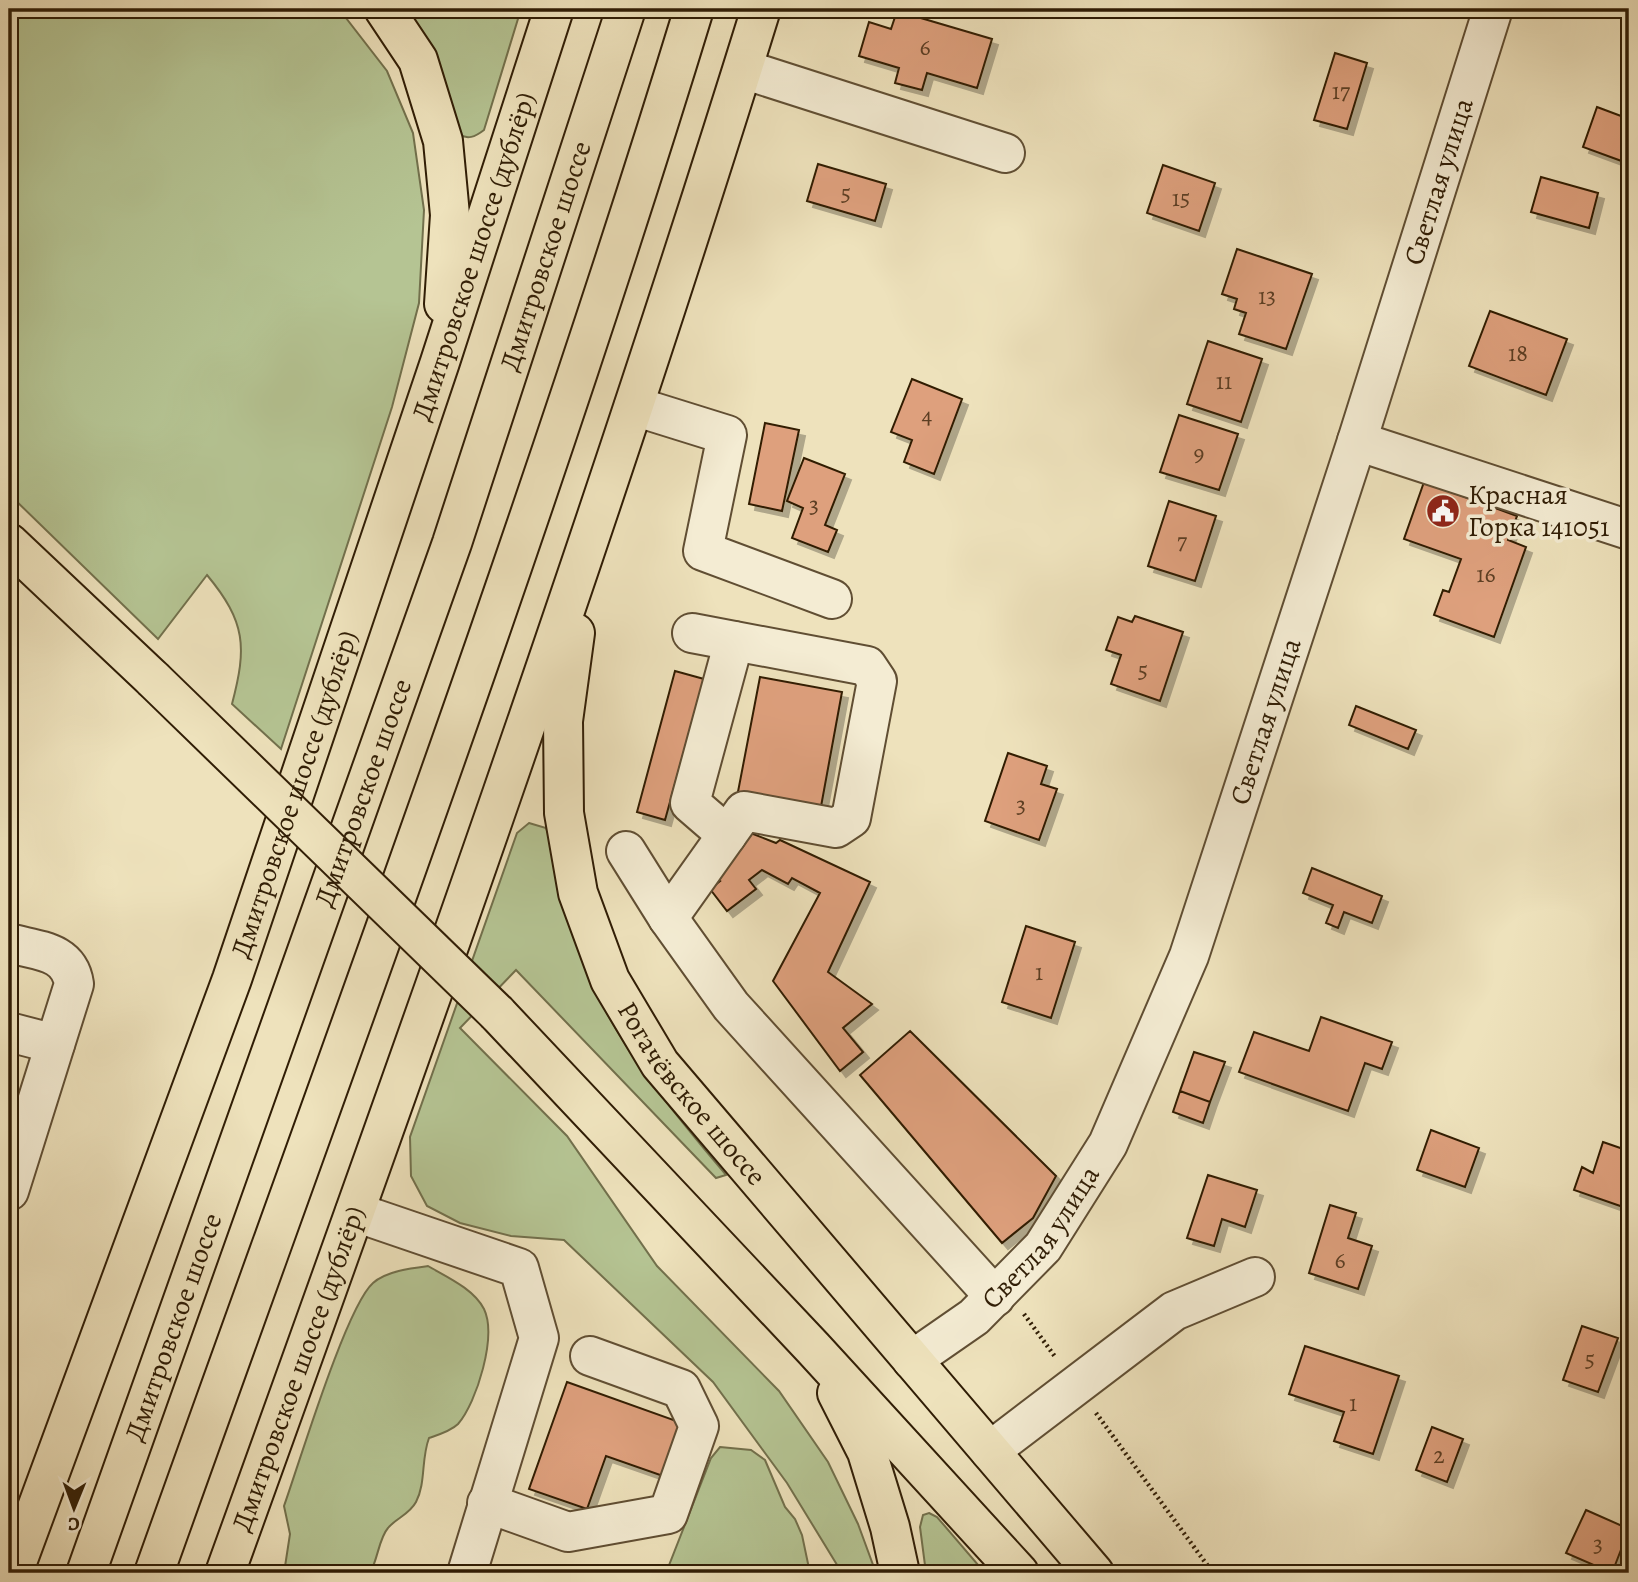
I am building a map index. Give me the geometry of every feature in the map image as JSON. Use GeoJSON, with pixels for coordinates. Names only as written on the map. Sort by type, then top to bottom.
{"type":"FeatureCollection","features":[{"type":"Feature","properties":{"kind":"main road"},"geometry":{"type":"LineString","coordinates":[[384,9],[418,60],[443,141],[450,215],[440,362]]}},
{"type":"Feature","properties":{"kind":"main road","name":"Дмитровское шоссе (дублёр)"},"geometry":{"type":"LineString","coordinates":[[14,1564],[232,979],[440,362],[554,9]]}},
{"type":"Feature","properties":{"kind":"main road","name":"Дмитровское шоссе"},"geometry":{"type":"LineString","coordinates":[[86,1573],[452,543],[626,9]]}},
{"type":"Feature","properties":{"kind":"main road"},"geometry":{"type":"LineString","coordinates":[[155,1573],[513,566],[694,9]]}},
{"type":"Feature","properties":{"kind":"main road","name":"Дмитровское шоссе (дублёр)"},"geometry":{"type":"LineString","coordinates":[[225,1573],[355,1212],[602,505],[761,9]]}},
{"type":"Feature","properties":{"kind":"main road","name":"Рогачёвское шоссе"},"geometry":{"type":"LineString","coordinates":[[602,505],[576,629],[563,721],[564,813],[578,893],[610,980],[660,1065],[1094,1573]]}},
{"type":"Feature","properties":{"kind":"main road"},"geometry":{"type":"LineString","coordinates":[[9,542],[497,1013],[813,1348],[1019,1573]]}},
{"type":"Feature","properties":{"kind":"main road"},"geometry":{"type":"LineString","coordinates":[[813,1348],[867,1452],[900,1573]]}},
{"type":"Feature","properties":{"kind":"street","name":"Светлая улица"},"geometry":{"type":"LineString","coordinates":[[912,1360],[974,1317],[1043,1247],[1108,1144],[1189,956],[1357,441],[1493,9]]}},
{"type":"Feature","properties":{"kind":"street"},"geometry":{"type":"LineString","coordinates":[[743,69],[1005,153]]}},
{"type":"Feature","properties":{"kind":"street"},"geometry":{"type":"LineString","coordinates":[[634,405],[727,435],[703,551],[832,599]]}},
{"type":"Feature","properties":{"kind":"street"},"geometry":{"type":"LineString","coordinates":[[1357,441],[1629,530]]}},
{"type":"Feature","properties":{"kind":"street"},"geometry":{"type":"LineString","coordinates":[[668,918],[744,811],[836,828],[851,818],[877,681],[867,666],[692,634]]}},
{"type":"Feature","properties":{"kind":"street"},"geometry":{"type":"LineString","coordinates":[[727,835],[690,803],[734,641]]}},
{"type":"Feature","properties":{"kind":"street"},"geometry":{"type":"LineString","coordinates":[[626,850],[668,918],[731,1006],[1000,1292]]}},
{"type":"Feature","properties":{"kind":"street"},"geometry":{"type":"LineString","coordinates":[[9,943],[59,957],[72,969],[74,984],[9,1191]]}},
{"type":"Feature","properties":{"kind":"street"},"geometry":{"type":"LineString","coordinates":[[9,1032],[55,1044]]}},
{"type":"Feature","properties":{"kind":"street"},"geometry":{"type":"LineString","coordinates":[[355,1212],[519,1268],[540,1338],[467,1573]]}},
{"type":"Feature","properties":{"kind":"street"},"geometry":{"type":"LineString","coordinates":[[990,1451],[1174,1311],[1255,1277]]}},
{"type":"Feature","properties":{"kind":"street"},"geometry":{"type":"LineString","coordinates":[[487,1503],[568,1532],[668,1514],[699,1426],[681,1389],[590,1356]]}},
{"type":"Feature","properties":{"kind":"path"},"geometry":{"type":"LineString","coordinates":[[1000,1292],[1076,1386],[1213,1573]]}},
{"type":"Feature","properties":{"kind":"green space"},"geometry":{"type":"Polygon","coordinates":[[[9,9],[339,9],[387,71],[413,133],[424,210],[419,303],[392,407],[281,749],[232,704],[240,666],[240,636],[229,607],[207,575],[158,639],[9,494],[9,9]]]}},
{"type":"Feature","properties":{"kind":"green space"},"geometry":{"type":"Polygon","coordinates":[[[403,9],[521,9],[484,130],[478,134],[468,137],[457,134],[403,9]]]}},
{"type":"Feature","properties":{"kind":"green space"},"geometry":{"type":"Polygon","coordinates":[[[529,823],[546,828],[563,898],[582,959],[610,1018],[645,1073],[726,1175],[716,1178],[516,970],[460,1028],[567,1136],[657,1266],[779,1391],[828,1462],[858,1524],[876,1573],[842,1573],[787,1483],[713,1382],[564,1240],[511,1236],[460,1223],[427,1206],[411,1176],[410,1137],[517,833],[529,823]]]}},
{"type":"Feature","properties":{"kind":"green space"},"geometry":{"type":"Polygon","coordinates":[[[428,1266],[474,1295],[484,1309],[488,1335],[486,1351],[472,1401],[458,1424],[429,1438],[416,1502],[385,1532],[370,1573],[284,1573],[290,1534],[284,1506],[324,1388],[350,1322],[362,1298],[378,1279],[399,1271],[428,1266]]]}},
{"type":"Feature","properties":{"kind":"green space"},"geometry":{"type":"Polygon","coordinates":[[[720,1447],[751,1450],[765,1460],[785,1507],[795,1519],[802,1535],[810,1573],[666,1573],[711,1458],[720,1447]]]}},
{"type":"Feature","properties":{"kind":"green space"},"geometry":{"type":"Polygon","coordinates":[[[929,1513],[937,1517],[985,1573],[926,1573],[920,1527],[923,1515],[929,1513]]]}},
{"type":"Feature","properties":{"kind":"building"},"geometry":{"type":"Polygon","coordinates":[[[897,11],[992,39],[977,88],[927,73],[922,90],[895,83],[899,68],[859,56],[869,22],[891,29],[897,11]]]}},
{"type":"Feature","properties":{"kind":"building"},"geometry":{"type":"Polygon","coordinates":[[[1335,53],[1367,63],[1347,129],[1314,120],[1335,53]]]}},
{"type":"Feature","properties":{"kind":"building"},"geometry":{"type":"Polygon","coordinates":[[[1597,107],[1629,119],[1627,163],[1583,147],[1597,107]]]}},
{"type":"Feature","properties":{"kind":"building"},"geometry":{"type":"Polygon","coordinates":[[[818,164],[886,184],[875,221],[807,201],[818,164]]]}},
{"type":"Feature","properties":{"kind":"building"},"geometry":{"type":"Polygon","coordinates":[[[1163,165],[1215,183],[1199,231],[1147,213],[1163,165]]]}},
{"type":"Feature","properties":{"kind":"building"},"geometry":{"type":"Polygon","coordinates":[[[1541,177],[1598,193],[1589,228],[1531,212],[1541,177]]]}},
{"type":"Feature","properties":{"kind":"building"},"geometry":{"type":"Polygon","coordinates":[[[1237,249],[1312,274],[1286,349],[1239,334],[1246,313],[1234,309],[1237,299],[1222,294],[1237,249]]]}},
{"type":"Feature","properties":{"kind":"building"},"geometry":{"type":"Polygon","coordinates":[[[1490,311],[1567,339],[1546,395],[1469,366],[1490,311]]]}},
{"type":"Feature","properties":{"kind":"building"},"geometry":{"type":"Polygon","coordinates":[[[1208,341],[1262,359],[1241,422],[1187,404],[1208,341]]]}},
{"type":"Feature","properties":{"kind":"building"},"geometry":{"type":"Polygon","coordinates":[[[912,379],[962,399],[934,474],[904,462],[912,440],[891,432],[912,379]]]}},
{"type":"Feature","properties":{"kind":"building"},"geometry":{"type":"Polygon","coordinates":[[[1179,415],[1238,434],[1219,490],[1160,472],[1179,415]]]}},
{"type":"Feature","properties":{"kind":"building"},"geometry":{"type":"Polygon","coordinates":[[[765,423],[799,430],[782,511],[749,504],[765,423]]]}},
{"type":"Feature","properties":{"kind":"building"},"geometry":{"type":"Polygon","coordinates":[[[804,458],[845,474],[825,525],[837,530],[828,552],[792,538],[803,508],[787,501],[804,458]]]}},
{"type":"Feature","properties":{"kind":"building"},"geometry":{"type":"Polygon","coordinates":[[[1424,482],[1517,516],[1508,540],[1526,547],[1494,637],[1434,615],[1443,590],[1449,592],[1461,559],[1404,539],[1424,482]]]}},
{"type":"Feature","properties":{"kind":"building"},"geometry":{"type":"Polygon","coordinates":[[[1169,501],[1216,516],[1195,581],[1148,566],[1169,501]]]}},
{"type":"Feature","properties":{"kind":"building"},"geometry":{"type":"Polygon","coordinates":[[[1135,616],[1183,632],[1160,701],[1111,684],[1121,655],[1106,650],[1118,617],[1132,622],[1135,616]]]}},
{"type":"Feature","properties":{"kind":"building"},"geometry":{"type":"Polygon","coordinates":[[[675,671],[704,679],[665,820],[637,812],[675,671]]]}},
{"type":"Feature","properties":{"kind":"building"},"geometry":{"type":"Polygon","coordinates":[[[760,677],[842,692],[820,812],[737,797],[760,677]]]}},
{"type":"Feature","properties":{"kind":"building"},"geometry":{"type":"Polygon","coordinates":[[[1356,706],[1416,730],[1408,749],[1349,725],[1356,706]]]}},
{"type":"Feature","properties":{"kind":"building"},"geometry":{"type":"Polygon","coordinates":[[[1008,753],[1047,766],[1041,784],[1057,789],[1039,840],[985,821],[1008,753]]]}},
{"type":"Feature","properties":{"kind":"building"},"geometry":{"type":"Polygon","coordinates":[[[748,832],[776,843],[780,840],[870,882],[828,972],[872,1004],[843,1028],[863,1052],[840,1071],[773,981],[820,893],[792,878],[788,884],[762,870],[749,880],[756,889],[727,911],[710,889],[720,881],[715,878],[748,832]]]}},
{"type":"Feature","properties":{"kind":"building"},"geometry":{"type":"Polygon","coordinates":[[[1312,868],[1382,896],[1372,923],[1344,912],[1338,928],[1326,923],[1333,905],[1303,893],[1312,868]]]}},
{"type":"Feature","properties":{"kind":"building"},"geometry":{"type":"Polygon","coordinates":[[[1026,926],[1075,942],[1051,1018],[1002,1002],[1026,926]]]}},
{"type":"Feature","properties":{"kind":"building"},"geometry":{"type":"Polygon","coordinates":[[[1321,1017],[1392,1042],[1382,1069],[1365,1063],[1348,1111],[1239,1072],[1254,1032],[1309,1051],[1321,1017]]]}},
{"type":"Feature","properties":{"kind":"building"},"geometry":{"type":"Polygon","coordinates":[[[910,1031],[1056,1176],[1033,1218],[1002,1243],[860,1075],[910,1031]]]}},
{"type":"Feature","properties":{"kind":"building"},"geometry":{"type":"Polygon","coordinates":[[[1194,1052],[1225,1062],[1210,1102],[1180,1091],[1194,1052]]]}},
{"type":"Feature","properties":{"kind":"building"},"geometry":{"type":"Polygon","coordinates":[[[1180,1091],[1210,1102],[1203,1123],[1173,1112],[1180,1091]]]}},
{"type":"Feature","properties":{"kind":"building"},"geometry":{"type":"Polygon","coordinates":[[[1431,1130],[1479,1148],[1465,1187],[1417,1170],[1431,1130]]]}},
{"type":"Feature","properties":{"kind":"building"},"geometry":{"type":"Polygon","coordinates":[[[1603,1142],[1629,1151],[1629,1167],[1625,1180],[1629,1181],[1629,1209],[1574,1190],[1582,1167],[1593,1173],[1603,1142]]]}},
{"type":"Feature","properties":{"kind":"building"},"geometry":{"type":"Polygon","coordinates":[[[1208,1175],[1257,1190],[1245,1227],[1222,1219],[1214,1246],[1187,1238],[1208,1175]]]}},
{"type":"Feature","properties":{"kind":"building"},"geometry":{"type":"Polygon","coordinates":[[[1330,1205],[1356,1213],[1348,1238],[1372,1246],[1358,1289],[1309,1273],[1330,1205]]]}},
{"type":"Feature","properties":{"kind":"building"},"geometry":{"type":"Polygon","coordinates":[[[1582,1326],[1618,1338],[1598,1392],[1563,1380],[1582,1326]]]}},
{"type":"Feature","properties":{"kind":"building"},"geometry":{"type":"Polygon","coordinates":[[[1305,1346],[1399,1376],[1373,1454],[1334,1441],[1344,1412],[1289,1394],[1305,1346]]]}},
{"type":"Feature","properties":{"kind":"building"},"geometry":{"type":"Polygon","coordinates":[[[567,1382],[682,1423],[663,1476],[606,1456],[587,1509],[529,1489],[567,1382]]]}},
{"type":"Feature","properties":{"kind":"building"},"geometry":{"type":"Polygon","coordinates":[[[1432,1427],[1463,1439],[1447,1482],[1416,1470],[1432,1427]]]}},
{"type":"Feature","properties":{"kind":"building"},"geometry":{"type":"Polygon","coordinates":[[[1586,1510],[1629,1529],[1612,1573],[1566,1553],[1586,1510]]]}},
{"type":"Feature","properties":{"kind":"place","name":"Красная Горка 141051"},"geometry":{"type":"Point","coordinates":[1443,511]}}]}
